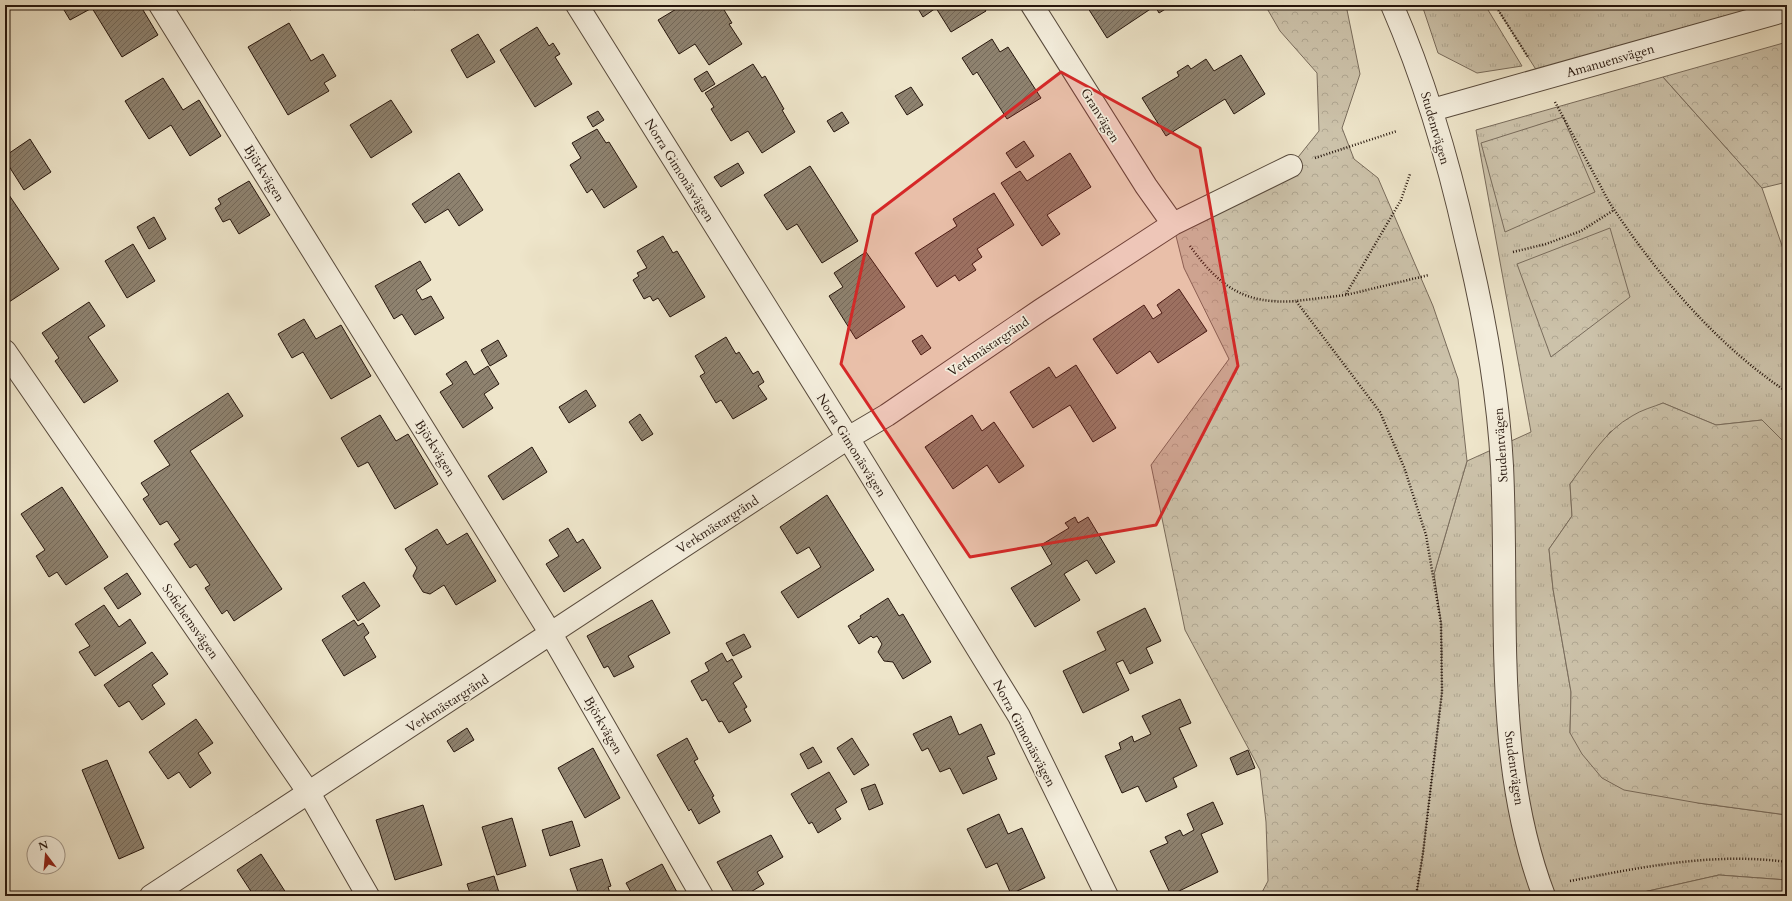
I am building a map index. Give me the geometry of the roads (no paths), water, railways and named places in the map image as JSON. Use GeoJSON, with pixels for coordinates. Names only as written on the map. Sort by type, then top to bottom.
{"type":"FeatureCollection","features":[{"type":"Feature","properties":{"kind":"street","name":"Björkvägen"},"geometry":{"type":"LineString","coordinates":[[160,5],[551,634],[702,896]]}},
{"type":"Feature","properties":{"kind":"street","name":"Norra Gimonäsvägen"},"geometry":{"type":"LineString","coordinates":[[577,5],[848,438],[1019,716],[1107,896]]}},
{"type":"Feature","properties":{"kind":"street","name":"Granvägen"},"geometry":{"type":"LineString","coordinates":[[1032,5],[1146,186],[1173,224]]}},
{"type":"Feature","properties":{"kind":"street","name":"Studentvägen"},"geometry":{"type":"LineString","coordinates":[[1392,5],[1413,54],[1432,110],[1458,202],[1479,296],[1496,388],[1502,465],[1510,750],[1522,818],[1544,896]]}},
{"type":"Feature","properties":{"kind":"street","name":"Amanuensvägen"},"geometry":{"type":"LineString","coordinates":[[1432,110],[1787,10]]}},
{"type":"Feature","properties":{"kind":"street","name":"Verkmästargränd"},"geometry":{"type":"LineString","coordinates":[[151,896],[848,438],[887,415],[1041,310],[1173,224],[1291,166]]}},
{"type":"Feature","properties":{"kind":"street","name":"Sofiehemsvägen"},"geometry":{"type":"LineString","coordinates":[[5,351],[309,792],[368,896]]}}]}
